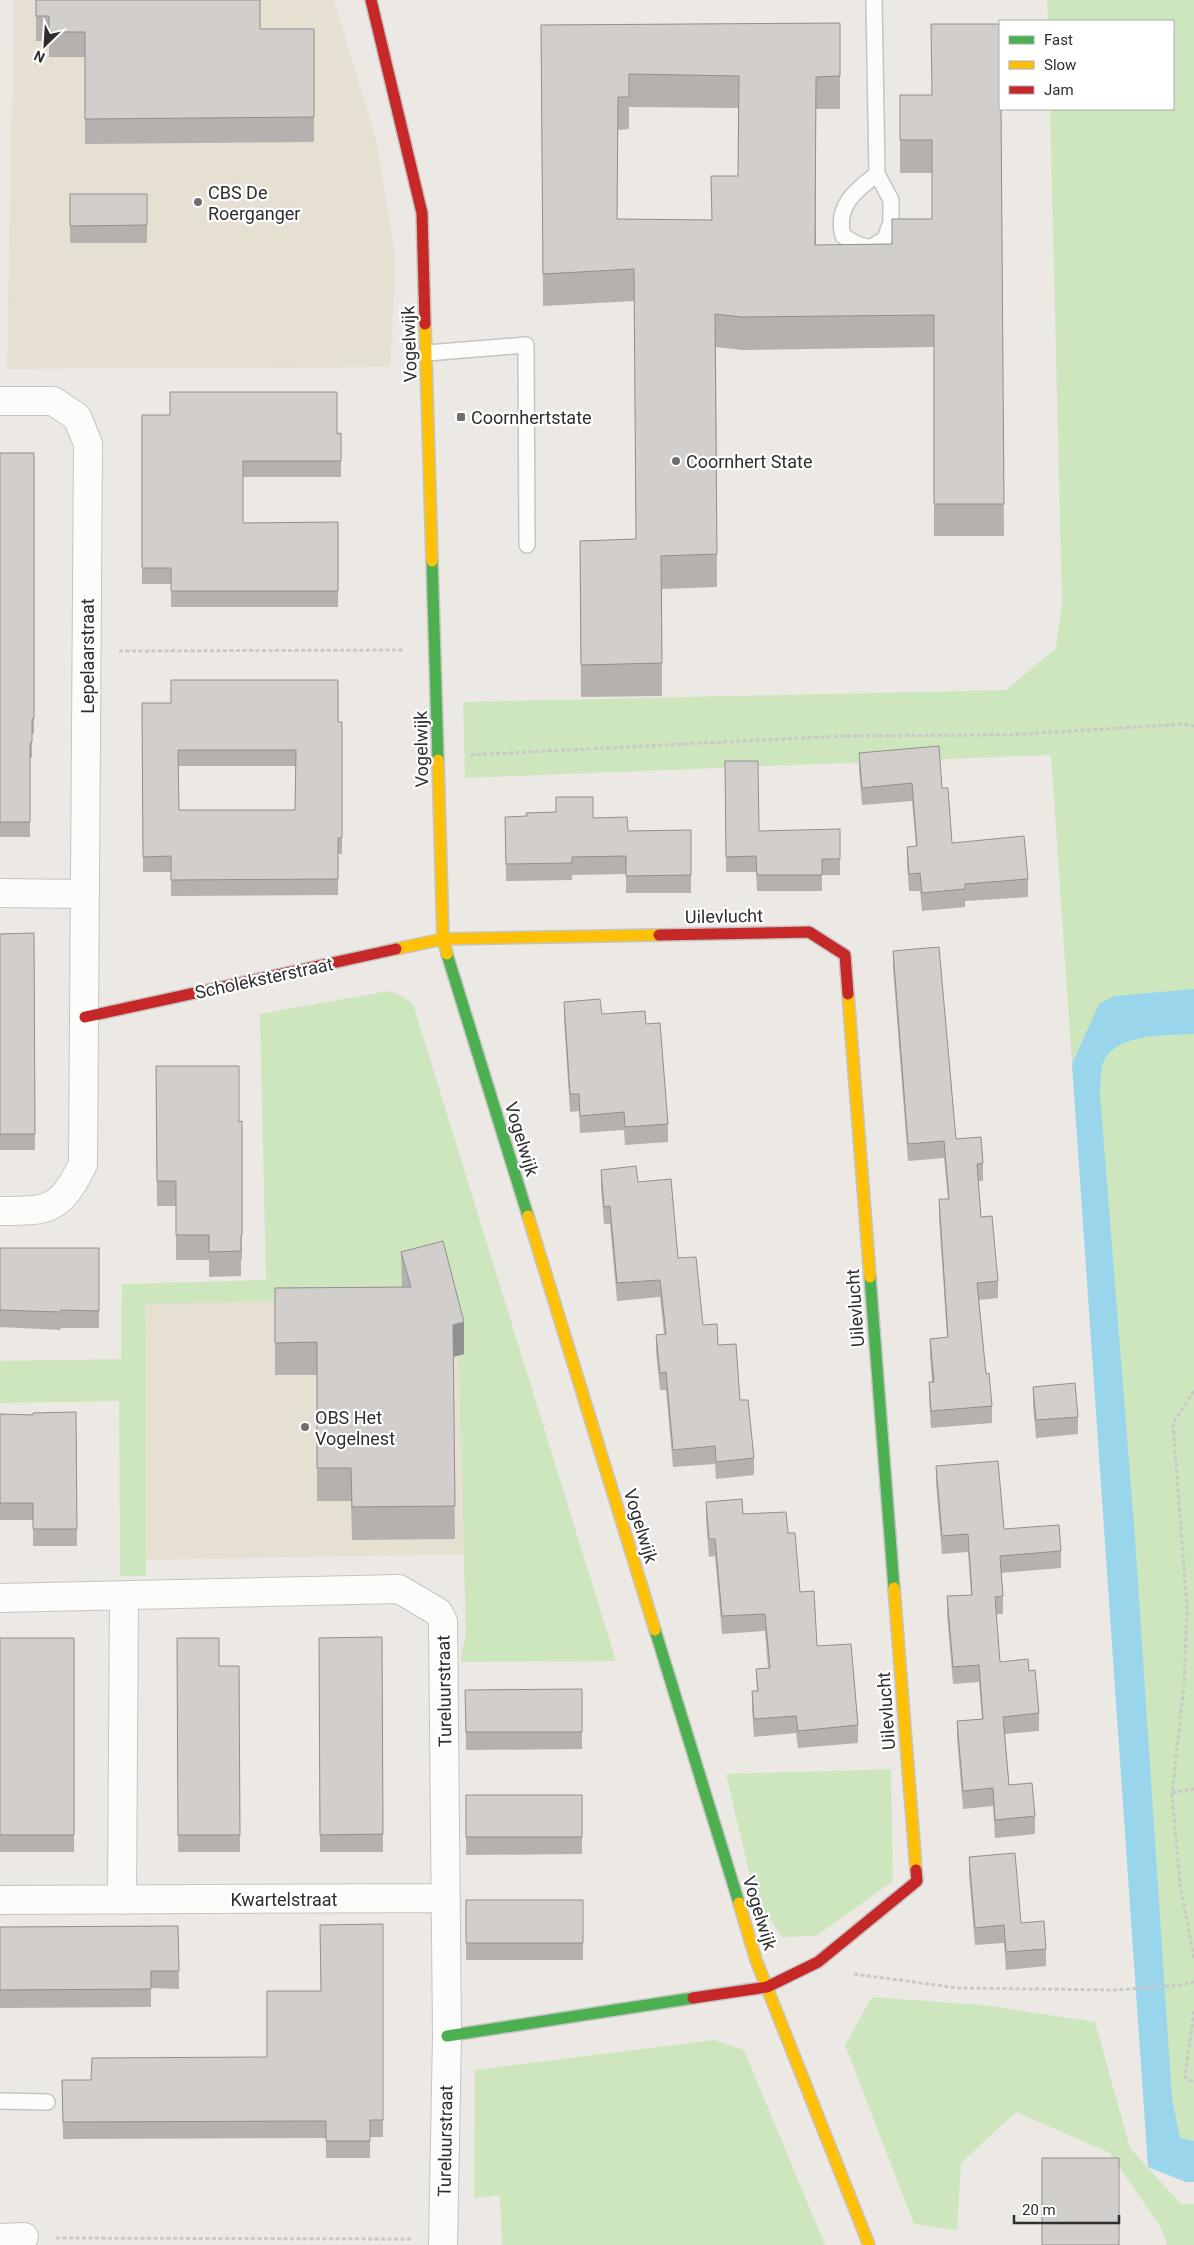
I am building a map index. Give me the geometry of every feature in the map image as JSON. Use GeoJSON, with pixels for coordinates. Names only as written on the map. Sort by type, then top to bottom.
{"type":"FeatureCollection","features":[{"type":"Feature","properties":{"kind":"street","name":"Vogelwijk"},"geometry":{"type":"LineString","coordinates":[[371,0],[422,213],[443,939],[747,1931],[767,1987],[869,2245]]}},
{"type":"Feature","properties":{"kind":"street","name":"Lepelaarstraat"},"geometry":{"type":"LineString","coordinates":[[0,401],[53,401],[77,417],[88,444],[84,894]]}},
{"type":"Feature","properties":{"kind":"street"},"geometry":{"type":"LineString","coordinates":[[0,893],[84,894],[85,1017],[83,1164],[74,1184],[56,1205],[38,1211],[0,1211]]}},
{"type":"Feature","properties":{"kind":"street","name":"Uilevlucht"},"geometry":{"type":"LineString","coordinates":[[443,939],[809,932],[845,955],[917,1881],[818,1962],[767,1987]]}},
{"type":"Feature","properties":{"kind":"street","name":"Scholeksterstraat"},"geometry":{"type":"LineString","coordinates":[[85,1017],[443,939]]}},
{"type":"Feature","properties":{"kind":"street","name":"Tureluurstraat"},"geometry":{"type":"LineString","coordinates":[[0,1598],[399,1589],[438,1612],[443,1622],[446,1898],[447,2036],[443,2242]]}},
{"type":"Feature","properties":{"kind":"street"},"geometry":{"type":"LineString","coordinates":[[122,1900],[124,1596]]}},
{"type":"Feature","properties":{"kind":"street","name":"Kwartelstraat"},"geometry":{"type":"LineString","coordinates":[[0,1900],[446,1898]]}},
{"type":"Feature","properties":{"kind":"street"},"geometry":{"type":"LineString","coordinates":[[447,2036],[767,1987]]}},
{"type":"Feature","properties":{"kind":"lane"},"geometry":{"type":"LineString","coordinates":[[874,0],[877,174],[891,200],[891,222],[885,239],[870,248],[857,244],[843,236],[839,222],[847,202],[860,187],[877,174]]}},
{"type":"Feature","properties":{"kind":"lane"},"geometry":{"type":"LineString","coordinates":[[427,353],[526,345],[527,544]]}},
{"type":"Feature","properties":{"kind":"lane"},"geometry":{"type":"LineString","coordinates":[[0,2101],[47,2102]]}},
{"type":"Feature","properties":{"kind":"path"},"geometry":{"type":"LineString","coordinates":[[87,651],[436,650]]}},
{"type":"Feature","properties":{"kind":"path"},"geometry":{"type":"LineString","coordinates":[[439,756],[562,752],[841,736],[1007,735],[1183,724],[1194,726]]}},
{"type":"Feature","properties":{"kind":"path"},"geometry":{"type":"LineString","coordinates":[[1194,1391],[1174,1423],[1187,1609],[1184,1684],[1172,1793],[1180,1884],[1194,1959]]}},
{"type":"Feature","properties":{"kind":"path"},"geometry":{"type":"LineString","coordinates":[[1187,1609],[1194,1609]]}},
{"type":"Feature","properties":{"kind":"path"},"geometry":{"type":"LineString","coordinates":[[1172,1793],[1194,1789]]}},
{"type":"Feature","properties":{"kind":"path"},"geometry":{"type":"LineString","coordinates":[[818,1962],[844,1972],[958,1988],[1116,1990],[1181,1985],[1194,1982]]}},
{"type":"Feature","properties":{"kind":"path"},"geometry":{"type":"LineString","coordinates":[[1194,2010],[1185,2077],[1194,2082]]}},
{"type":"Feature","properties":{"kind":"path"},"geometry":{"type":"LineString","coordinates":[[12,2238],[443,2242]]}},
{"type":"Feature","properties":{"kind":"shaded area","name":"CBS De Roerganger"},"geometry":{"type":"Polygon","coordinates":[[[14,0],[334,0],[377,143],[396,261],[390,367],[7,369],[14,0]]]}},
{"type":"Feature","properties":{"kind":"shaded area","name":"OBS Het Vogelnest"},"geometry":{"type":"Polygon","coordinates":[[[479,1284],[476,1554],[137,1560],[127,1300],[479,1284]]]}},
{"type":"Feature","properties":{"kind":"green space"},"geometry":{"type":"Polygon","coordinates":[[[1047,0],[1194,0],[1194,2153],[1165,2152],[1080,1047],[1072,1064],[1051,755],[465,778],[463,702],[1006,690],[1056,648],[1062,602],[1050,110],[1174,110],[1174,20],[1048,20],[1047,0]]]}},
{"type":"Feature","properties":{"kind":"green space"},"geometry":{"type":"Polygon","coordinates":[[[388,991],[400,995],[413,1004],[616,1661],[461,1662],[461,1654],[466,1636],[457,1297],[145,1304],[146,1576],[120,1576],[119,1401],[0,1403],[0,1361],[121,1359],[122,1284],[266,1280],[260,1014],[388,991]]]}},
{"type":"Feature","properties":{"kind":"green space"},"geometry":{"type":"Polygon","coordinates":[[[891,1769],[893,1881],[816,1936],[782,1937],[755,1897],[726,1774],[891,1769]]]}},
{"type":"Feature","properties":{"kind":"green space"},"geometry":{"type":"Polygon","coordinates":[[[872,1997],[983,2005],[1095,2022],[1130,2148],[1181,2204],[1194,2204],[1194,2245],[1167,2245],[1161,2228],[1110,2153],[1016,2112],[961,2163],[957,2230],[914,2224],[845,2045],[872,1997]]]}},
{"type":"Feature","properties":{"kind":"green space"},"geometry":{"type":"Polygon","coordinates":[[[714,2040],[744,2050],[825,2245],[502,2245],[500,2195],[474,2198],[475,2070],[714,2040]]]}},
{"type":"Feature","properties":{"kind":"water"},"geometry":{"type":"Polygon","coordinates":[[[1194,989],[1194,1034],[1143,1038],[1119,1046],[1109,1053],[1103,1063],[1100,1094],[1135,1538],[1172,2099],[1180,2138],[1194,2141],[1194,2182],[1186,2182],[1148,2167],[1072,1064],[1099,1004],[1114,996],[1194,989]]]}},
{"type":"Feature","properties":{"kind":"building"},"geometry":{"type":"Polygon","coordinates":[[[36,0],[260,0],[260,29],[314,29],[314,117],[85,119],[85,32],[49,32],[49,16],[36,16],[36,0]]]}},
{"type":"Feature","properties":{"kind":"building"},"geometry":{"type":"Polygon","coordinates":[[[840,23],[840,76],[816,77],[815,245],[892,244],[892,219],[932,219],[932,140],[900,140],[900,95],[932,95],[931,24],[999,24],[1004,504],[934,504],[934,315],[742,317],[715,314],[717,554],[661,556],[662,663],[581,665],[580,541],[636,539],[634,269],[543,274],[541,25],[840,23]],[[629,74],[629,97],[618,97],[617,219],[712,220],[711,176],[738,176],[739,76],[629,74]]]}},
{"type":"Feature","properties":{"kind":"building"},"geometry":{"type":"Polygon","coordinates":[[[70,194],[147,194],[147,225],[70,226],[70,194]]]}},
{"type":"Feature","properties":{"kind":"building"},"geometry":{"type":"Polygon","coordinates":[[[170,392],[337,392],[337,434],[341,433],[341,461],[243,461],[243,523],[338,522],[338,591],[171,591],[171,568],[142,568],[142,415],[170,415],[170,392]]]}},
{"type":"Feature","properties":{"kind":"building"},"geometry":{"type":"Polygon","coordinates":[[[0,453],[34,453],[34,719],[32,719],[32,742],[30,743],[30,822],[0,822],[0,453]]]}},
{"type":"Feature","properties":{"kind":"building"},"geometry":{"type":"Polygon","coordinates":[[[171,680],[338,680],[338,722],[342,722],[342,838],[338,838],[338,879],[171,880],[171,856],[143,857],[142,703],[171,703],[171,680]],[[178,750],[179,810],[295,810],[296,750],[178,750]]]}},
{"type":"Feature","properties":{"kind":"building"},"geometry":{"type":"Polygon","coordinates":[[[939,746],[942,788],[948,788],[952,843],[1024,836],[1028,879],[965,884],[965,889],[922,893],[920,873],[909,874],[907,847],[917,846],[912,783],[862,788],[859,753],[939,746]]]}},
{"type":"Feature","properties":{"kind":"building"},"geometry":{"type":"Polygon","coordinates":[[[725,761],[758,761],[759,831],[840,829],[840,859],[822,859],[822,875],[757,875],[756,856],[726,857],[725,761]]]}},
{"type":"Feature","properties":{"kind":"building"},"geometry":{"type":"Polygon","coordinates":[[[556,797],[593,797],[593,818],[627,817],[628,831],[691,830],[691,875],[626,876],[626,856],[572,857],[572,863],[506,864],[505,817],[527,816],[526,813],[556,812],[556,797]]]}},
{"type":"Feature","properties":{"kind":"building"},"geometry":{"type":"Polygon","coordinates":[[[34,933],[35,1134],[0,1134],[0,934],[34,933]]]}},
{"type":"Feature","properties":{"kind":"building"},"geometry":{"type":"Polygon","coordinates":[[[939,947],[956,1139],[981,1137],[983,1163],[977,1164],[981,1217],[992,1216],[998,1281],[977,1283],[986,1374],[989,1373],[992,1406],[931,1411],[929,1382],[934,1382],[930,1339],[948,1337],[939,1199],[949,1199],[944,1141],[908,1144],[893,951],[939,947]]]}},
{"type":"Feature","properties":{"kind":"building"},"geometry":{"type":"Polygon","coordinates":[[[600,999],[602,1014],[645,1011],[646,1024],[660,1023],[668,1124],[625,1127],[624,1112],[580,1116],[579,1094],[570,1094],[564,1002],[600,999]]]}},
{"type":"Feature","properties":{"kind":"building"},"geometry":{"type":"Polygon","coordinates":[[[156,1066],[239,1066],[239,1122],[242,1121],[241,1251],[209,1252],[209,1235],[176,1235],[176,1181],[157,1181],[156,1066]]]}},
{"type":"Feature","properties":{"kind":"building"},"geometry":{"type":"Polygon","coordinates":[[[636,1166],[638,1182],[671,1179],[678,1258],[696,1257],[703,1325],[717,1324],[718,1345],[736,1344],[740,1400],[748,1400],[754,1458],[716,1462],[715,1446],[673,1450],[666,1372],[660,1373],[656,1335],[666,1334],[660,1280],[617,1283],[610,1206],[604,1207],[601,1170],[636,1166]]]}},
{"type":"Feature","properties":{"kind":"building"},"geometry":{"type":"Polygon","coordinates":[[[443,1241],[464,1322],[453,1325],[455,1506],[352,1507],[351,1468],[317,1468],[317,1342],[275,1343],[275,1288],[411,1287],[401,1252],[443,1241]]]}},
{"type":"Feature","properties":{"kind":"building"},"geometry":{"type":"Polygon","coordinates":[[[0,1248],[99,1248],[99,1311],[0,1310],[0,1248]]]}},
{"type":"Feature","properties":{"kind":"building"},"geometry":{"type":"Polygon","coordinates":[[[1075,1383],[1078,1417],[1036,1420],[1033,1387],[1075,1383]]]}},
{"type":"Feature","properties":{"kind":"building"},"geometry":{"type":"Polygon","coordinates":[[[76,1412],[77,1529],[33,1529],[33,1503],[0,1503],[0,1414],[33,1415],[33,1413],[76,1412]]]}},
{"type":"Feature","properties":{"kind":"building"},"geometry":{"type":"Polygon","coordinates":[[[998,1461],[1004,1529],[1059,1525],[1061,1551],[1000,1556],[1003,1596],[995,1597],[1000,1662],[1028,1659],[1029,1671],[1035,1670],[1039,1713],[1003,1717],[1009,1785],[1032,1783],[1035,1816],[995,1820],[993,1788],[963,1791],[957,1721],[983,1719],[979,1665],[953,1667],[947,1596],[972,1595],[968,1534],[942,1536],[936,1466],[998,1461]]]}},
{"type":"Feature","properties":{"kind":"building"},"geometry":{"type":"Polygon","coordinates":[[[742,1499],[743,1514],[786,1512],[788,1533],[795,1533],[800,1592],[814,1591],[817,1646],[851,1644],[858,1725],[798,1731],[796,1716],[754,1719],[752,1691],[758,1691],[756,1669],[770,1668],[765,1614],[722,1616],[715,1539],[709,1539],[706,1502],[742,1499]]]}},
{"type":"Feature","properties":{"kind":"building"},"geometry":{"type":"Polygon","coordinates":[[[382,1637],[383,1834],[320,1835],[319,1638],[382,1637]]]}},
{"type":"Feature","properties":{"kind":"building"},"geometry":{"type":"Polygon","coordinates":[[[0,1638],[74,1638],[74,1835],[0,1835],[0,1638]]]}},
{"type":"Feature","properties":{"kind":"building"},"geometry":{"type":"Polygon","coordinates":[[[177,1638],[219,1638],[219,1666],[239,1666],[240,1835],[178,1835],[177,1638]]]}},
{"type":"Feature","properties":{"kind":"building"},"geometry":{"type":"Polygon","coordinates":[[[582,1689],[582,1732],[466,1732],[465,1690],[582,1689]]]}},
{"type":"Feature","properties":{"kind":"building"},"geometry":{"type":"Polygon","coordinates":[[[466,1795],[582,1795],[582,1837],[466,1837],[466,1795]]]}},
{"type":"Feature","properties":{"kind":"building"},"geometry":{"type":"Polygon","coordinates":[[[1015,1853],[1021,1923],[1044,1921],[1046,1949],[1006,1952],[1004,1925],[975,1928],[969,1857],[1015,1853]]]}},
{"type":"Feature","properties":{"kind":"building"},"geometry":{"type":"Polygon","coordinates":[[[466,1900],[583,1900],[583,1943],[466,1943],[466,1900]]]}},
{"type":"Feature","properties":{"kind":"building"},"geometry":{"type":"Polygon","coordinates":[[[383,1924],[383,2120],[370,2120],[370,2141],[326,2141],[326,2121],[63,2122],[62,2080],[91,2080],[92,2058],[267,2057],[267,1991],[321,1991],[320,1925],[383,1924]]]}},
{"type":"Feature","properties":{"kind":"building"},"geometry":{"type":"Polygon","coordinates":[[[178,1926],[179,1971],[151,1971],[151,1989],[0,1990],[0,1927],[178,1926]]]}},
{"type":"Feature","properties":{"kind":"building"},"geometry":{"type":"Polygon","coordinates":[[[1042,2158],[1119,2158],[1119,2245],[1042,2245],[1042,2158]]]}},
{"type":"Feature","properties":{"kind":"traffic: fast"},"geometry":{"type":"LineString","coordinates":[[432,561],[438,760]]}},
{"type":"Feature","properties":{"kind":"traffic: fast"},"geometry":{"type":"LineString","coordinates":[[447,954],[528,1216]]}},
{"type":"Feature","properties":{"kind":"traffic: fast"},"geometry":{"type":"LineString","coordinates":[[870,1277],[894,1588]]}},
{"type":"Feature","properties":{"kind":"traffic: fast"},"geometry":{"type":"LineString","coordinates":[[655,1630],[739,1903]]}},
{"type":"Feature","properties":{"kind":"traffic: fast"},"geometry":{"type":"LineString","coordinates":[[447,2036],[693,1998]]}},
{"type":"Feature","properties":{"kind":"traffic: slow"},"geometry":{"type":"LineString","coordinates":[[425,324],[432,561]]}},
{"type":"Feature","properties":{"kind":"traffic: slow"},"geometry":{"type":"LineString","coordinates":[[438,760],[443,939],[447,954]]}},
{"type":"Feature","properties":{"kind":"traffic: slow"},"geometry":{"type":"LineString","coordinates":[[396,949],[443,939],[659,935]]}},
{"type":"Feature","properties":{"kind":"traffic: slow"},"geometry":{"type":"LineString","coordinates":[[848,994],[870,1277]]}},
{"type":"Feature","properties":{"kind":"traffic: slow"},"geometry":{"type":"LineString","coordinates":[[528,1216],[655,1630]]}},
{"type":"Feature","properties":{"kind":"traffic: slow"},"geometry":{"type":"LineString","coordinates":[[894,1588],[916,1870]]}},
{"type":"Feature","properties":{"kind":"traffic: slow"},"geometry":{"type":"LineString","coordinates":[[739,1903],[756,1960],[869,2245]]}},
{"type":"Feature","properties":{"kind":"traffic: jam"},"geometry":{"type":"LineString","coordinates":[[371,0],[422,213],[425,324]]}},
{"type":"Feature","properties":{"kind":"traffic: jam"},"geometry":{"type":"LineString","coordinates":[[659,935],[809,932],[845,955],[848,994]]}},
{"type":"Feature","properties":{"kind":"traffic: jam"},"geometry":{"type":"LineString","coordinates":[[85,1017],[396,949]]}},
{"type":"Feature","properties":{"kind":"traffic: jam"},"geometry":{"type":"LineString","coordinates":[[693,1998],[767,1987],[818,1962],[917,1881],[916,1870]]}},
{"type":"Feature","properties":{"kind":"place","name":"CBS De Roerganger"},"geometry":{"type":"Point","coordinates":[198,202]}},
{"type":"Feature","properties":{"kind":"place","name":"Coornhertstate"},"geometry":{"type":"Point","coordinates":[461,417]}},
{"type":"Feature","properties":{"kind":"place","name":"Coornhert State"},"geometry":{"type":"Point","coordinates":[676,461]}},
{"type":"Feature","properties":{"kind":"place","name":"OBS Het Vogelnest"},"geometry":{"type":"Point","coordinates":[305,1427]}}]}
